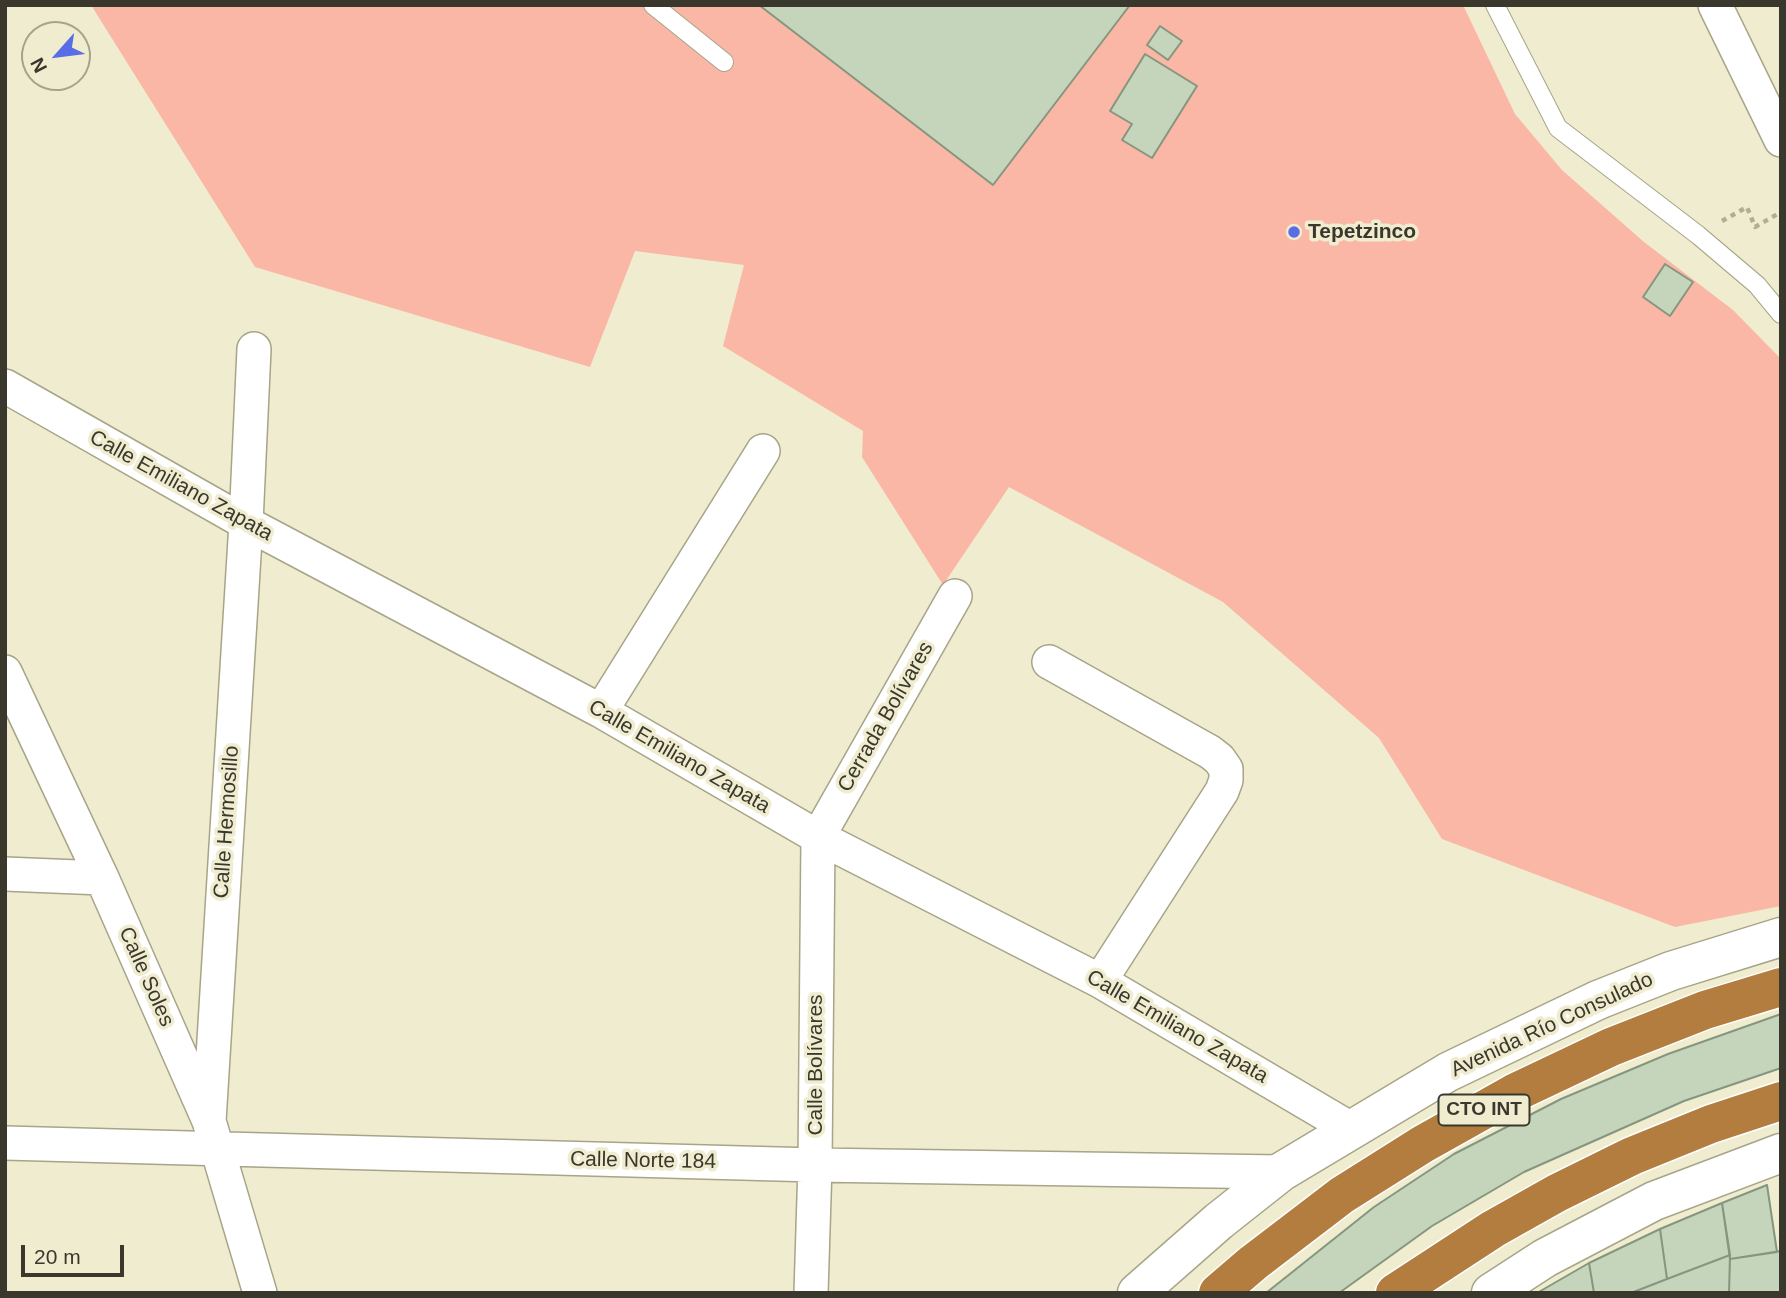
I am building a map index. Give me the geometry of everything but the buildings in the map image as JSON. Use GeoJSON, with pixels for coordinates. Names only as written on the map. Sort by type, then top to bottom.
{"type":"FeatureCollection","features":[{"type":"Feature","properties":{"kind":"highway","name":"CTO INT"},"geometry":{"type":"LineString","coordinates":[[1218,1293],[1342,1195],[1423,1144],[1514,1093],[1611,1048],[1705,1010],[1781,987]]}},
{"type":"Feature","properties":{"kind":"highway"},"geometry":{"type":"LineString","coordinates":[[1395,1293],[1493,1229],[1606,1168],[1700,1129],[1781,1101]]}},
{"type":"Feature","properties":{"kind":"main road","name":"Avenida Río Consulado"},"geometry":{"type":"LineString","coordinates":[[1137,1293],[1219,1221],[1281,1172],[1448,1072],[1598,1000],[1671,971],[1781,937]]}},
{"type":"Feature","properties":{"kind":"main road"},"geometry":{"type":"LineString","coordinates":[[1491,1293],[1545,1258],[1654,1201],[1781,1153]]}},
{"type":"Feature","properties":{"kind":"street"},"geometry":{"type":"LineString","coordinates":[[1715,5],[1781,140]]}},
{"type":"Feature","properties":{"kind":"street","name":"Calle Hermosillo"},"geometry":{"type":"LineString","coordinates":[[214,1136],[254,349]]}},
{"type":"Feature","properties":{"kind":"street","name":"Calle Emiliano Zapata"},"geometry":{"type":"LineString","coordinates":[[5,386],[246,523],[601,711],[818,837],[1100,981],[1351,1129]]}},
{"type":"Feature","properties":{"kind":"street"},"geometry":{"type":"LineString","coordinates":[[601,711],[763,451]]}},
{"type":"Feature","properties":{"kind":"street","name":"Cerrada Bolívares"},"geometry":{"type":"LineString","coordinates":[[818,837],[955,596]]}},
{"type":"Feature","properties":{"kind":"street"},"geometry":{"type":"LineString","coordinates":[[1049,662],[1210,752],[1220,759],[1226,769],[1222,791],[1100,981]]}},
{"type":"Feature","properties":{"kind":"street","name":"Calle Soles"},"geometry":{"type":"LineString","coordinates":[[5,672],[102,878],[214,1136],[260,1293]]}},
{"type":"Feature","properties":{"kind":"street","name":"Calle Bolívares"},"geometry":{"type":"LineString","coordinates":[[811,1293],[818,837]]}},
{"type":"Feature","properties":{"kind":"street"},"geometry":{"type":"LineString","coordinates":[[5,874],[102,878]]}},
{"type":"Feature","properties":{"kind":"street","name":"Calle Norte 184"},"geometry":{"type":"LineString","coordinates":[[5,1143],[214,1136],[815,1165],[1281,1172]]}},
{"type":"Feature","properties":{"kind":"lane"},"geometry":{"type":"LineString","coordinates":[[653,5],[724,62]]}},
{"type":"Feature","properties":{"kind":"lane"},"geometry":{"type":"LineString","coordinates":[[1495,5],[1558,128],[1698,234],[1757,285],[1781,314]]}},
{"type":"Feature","properties":{"kind":"path"},"geometry":{"type":"LineString","coordinates":[[1698,234],[1747,207],[1755,227],[1781,212]]}},
{"type":"Feature","properties":{"kind":"shaded area"},"geometry":{"type":"Polygon","coordinates":[[[91,5],[1463,5],[1515,114],[1562,170],[1644,242],[1733,310],[1781,359],[1781,906],[1675,927],[1442,839],[1379,738],[1223,602],[1009,487],[943,585],[862,457],[863,431],[723,346],[744,265],[635,251],[590,367],[255,267],[91,5]]]}},
{"type":"Feature","properties":{"kind":"place","name":"Tepetzinco"},"geometry":{"type":"Point","coordinates":[1294,232]}}]}
